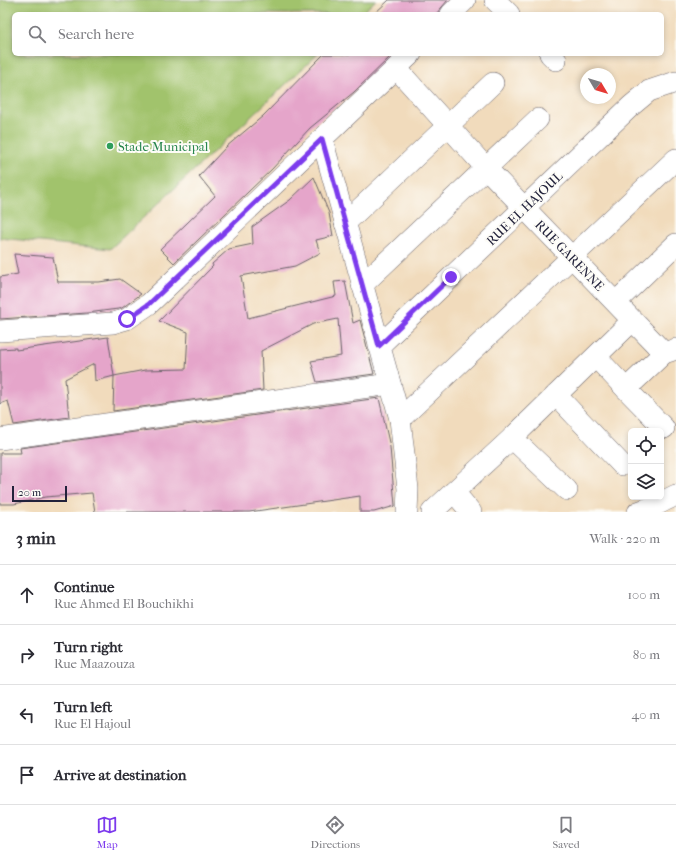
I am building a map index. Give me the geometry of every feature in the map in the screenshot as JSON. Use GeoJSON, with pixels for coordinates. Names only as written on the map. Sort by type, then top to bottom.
{"type":"FeatureCollection","features":[{"type":"Feature","properties":{"kind":"street"},"geometry":{"type":"LineString","coordinates":[[453,12],[465,0]]}},
{"type":"Feature","properties":{"kind":"street"},"geometry":{"type":"LineString","coordinates":[[494,0],[507,12]]}},
{"type":"Feature","properties":{"kind":"street"},"geometry":{"type":"LineString","coordinates":[[0,331],[113,323],[127,319],[149,304],[409,56]]}},
{"type":"Feature","properties":{"kind":"street","name":"RUE GARENNE"},"geometry":{"type":"LineString","coordinates":[[396,68],[486,168],[616,302],[632,321],[670,351]]}},
{"type":"Feature","properties":{"kind":"street","name":"RUE EL HAJOUL"},"geometry":{"type":"LineString","coordinates":[[379,346],[649,91],[676,82]]}},
{"type":"Feature","properties":{"kind":"street"},"geometry":{"type":"LineString","coordinates":[[345,223],[493,83]]}},
{"type":"Feature","properties":{"kind":"street"},"geometry":{"type":"LineString","coordinates":[[362,285],[538,119]]}},
{"type":"Feature","properties":{"kind":"street"},"geometry":{"type":"LineString","coordinates":[[322,139],[400,419],[408,489],[408,512]]}},
{"type":"Feature","properties":{"kind":"street"},"geometry":{"type":"LineString","coordinates":[[400,419],[676,159]]}},
{"type":"Feature","properties":{"kind":"street"},"geometry":{"type":"LineString","coordinates":[[616,302],[676,244]]}},
{"type":"Feature","properties":{"kind":"street"},"geometry":{"type":"LineString","coordinates":[[432,512],[512,438],[632,321]]}},
{"type":"Feature","properties":{"kind":"street"},"geometry":{"type":"LineString","coordinates":[[626,389],[670,351]]}},
{"type":"Feature","properties":{"kind":"street"},"geometry":{"type":"LineString","coordinates":[[596,357],[664,428]]}},
{"type":"Feature","properties":{"kind":"street"},"geometry":{"type":"LineString","coordinates":[[0,439],[390,384]]}},
{"type":"Feature","properties":{"kind":"street"},"geometry":{"type":"LineString","coordinates":[[556,395],[622,465]]}},
{"type":"Feature","properties":{"kind":"street"},"geometry":{"type":"LineString","coordinates":[[512,438],[567,490]]}},
{"type":"Feature","properties":{"kind":"street"},"geometry":{"type":"LineString","coordinates":[[454,492],[471,512]]}},
{"type":"Feature","properties":{"kind":"street"},"geometry":{"type":"LineString","coordinates":[[638,512],[676,495]]}},
{"type":"Feature","properties":{"kind":"green space","name":"Stade Municipal"},"geometry":{"type":"Polygon","coordinates":[[[0,0],[376,0],[363,12],[12,12],[12,56],[316,56],[110,249],[0,238],[0,0]]]}},
{"type":"Feature","properties":{"kind":"building"},"geometry":{"type":"Polygon","coordinates":[[[389,0],[448,0],[438,12],[376,12],[389,0]]]}},
{"type":"Feature","properties":{"kind":"building"},"geometry":{"type":"Polygon","coordinates":[[[322,56],[391,56],[354,92],[310,128],[272,169],[174,263],[160,249],[215,196],[199,176],[226,147],[263,116],[322,56]]]}},
{"type":"Feature","properties":{"kind":"building"},"geometry":{"type":"Polygon","coordinates":[[[314,177],[329,213],[333,236],[316,240],[320,253],[295,266],[241,276],[248,318],[336,296],[334,282],[345,281],[353,323],[360,320],[374,374],[317,382],[311,361],[341,356],[338,319],[313,324],[261,351],[263,390],[113,411],[114,376],[145,370],[186,369],[188,332],[159,321],[213,266],[212,264],[229,249],[253,244],[252,227],[290,200],[314,177]]]}},
{"type":"Feature","properties":{"kind":"building"},"geometry":{"type":"Polygon","coordinates":[[[14,254],[53,257],[58,282],[99,282],[120,279],[141,294],[122,308],[118,309],[87,313],[0,319],[0,277],[18,274],[14,254]]]}},
{"type":"Feature","properties":{"kind":"building"},"geometry":{"type":"Polygon","coordinates":[[[108,337],[114,376],[95,381],[94,364],[65,379],[69,417],[14,425],[8,401],[0,404],[0,349],[16,348],[16,350],[108,337]]]}},
{"type":"Feature","properties":{"kind":"building"},"geometry":{"type":"Polygon","coordinates":[[[379,398],[390,447],[395,506],[374,512],[360,512],[360,496],[249,512],[95,512],[92,493],[45,497],[14,504],[0,504],[0,453],[21,453],[20,448],[379,398]]]}},
{"type":"Feature","properties":{"kind":"place","name":"Stade Municipal"},"geometry":{"type":"Point","coordinates":[110,146]}},
{"type":"Feature","properties":{"kind":"route"},"geometry":{"type":"LineString","coordinates":[[127,319],[149,304],[322,139],[379,346],[451,277]]}}]}
